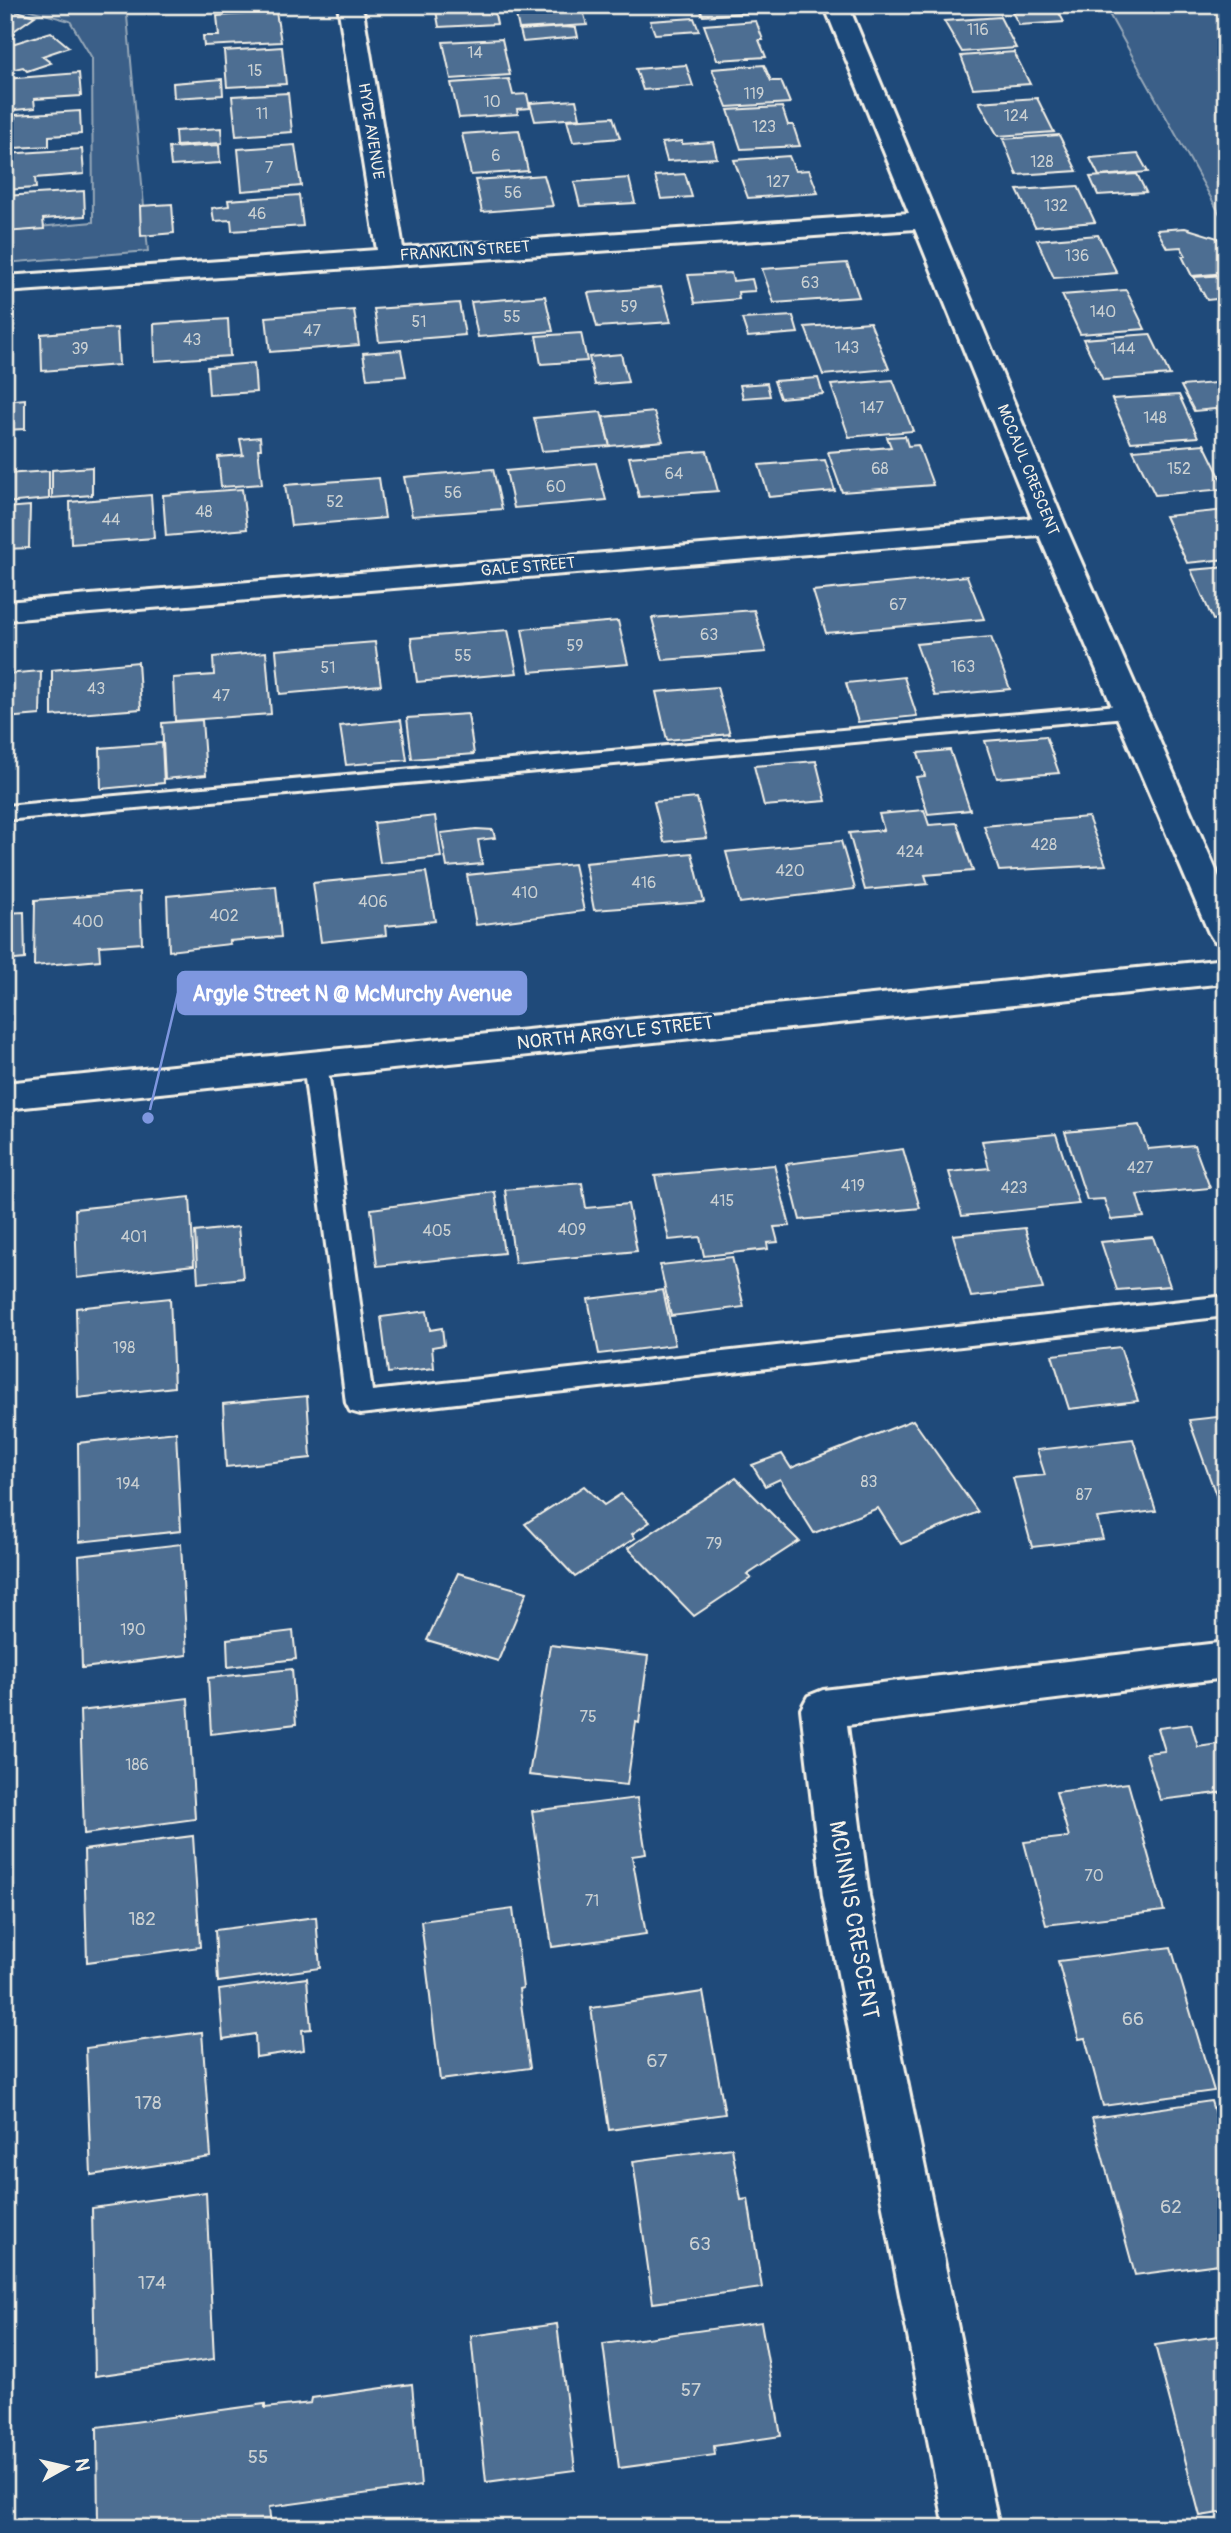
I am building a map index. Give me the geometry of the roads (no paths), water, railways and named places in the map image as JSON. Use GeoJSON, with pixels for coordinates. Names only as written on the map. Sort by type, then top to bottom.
{"type":"FeatureCollection","features":[{"type":"Feature","properties":{"kind":"street","name":"HYDE AVENUE"},"geometry":{"type":"LineString","coordinates":[[351,5],[391,256]]}},
{"type":"Feature","properties":{"kind":"street","name":"MCCAUL CRESCENT"},"geometry":{"type":"LineString","coordinates":[[836,5],[1050,525],[1226,933]]}},
{"type":"Feature","properties":{"kind":"street","name":"FRANKLIN STREET"},"geometry":{"type":"LineString","coordinates":[[5,284],[925,220]]}},
{"type":"Feature","properties":{"kind":"street","name":"GALE STREET"},"geometry":{"type":"LineString","coordinates":[[5,611],[1050,525]]}},
{"type":"Feature","properties":{"kind":"street","name":"NORTH ARGYLE STREET"},"geometry":{"type":"LineString","coordinates":[[5,1096],[1226,971]]}},
{"type":"Feature","properties":{"kind":"street","name":"MCINNIS CRESCENT"},"geometry":{"type":"LineString","coordinates":[[972,2528],[846,1896],[823,1709],[1226,1660]]}},
{"type":"Feature","properties":{"kind":"lane"},"geometry":{"type":"LineString","coordinates":[[5,813],[1129,711]]}},
{"type":"Feature","properties":{"kind":"lane"},"geometry":{"type":"LineString","coordinates":[[316,1063],[360,1403],[1226,1306]]}},
{"type":"Feature","properties":{"kind":"place","name":"Argyle Street N @ McMurchy Avenue"},"geometry":{"type":"Point","coordinates":[148,1118]}}]}
